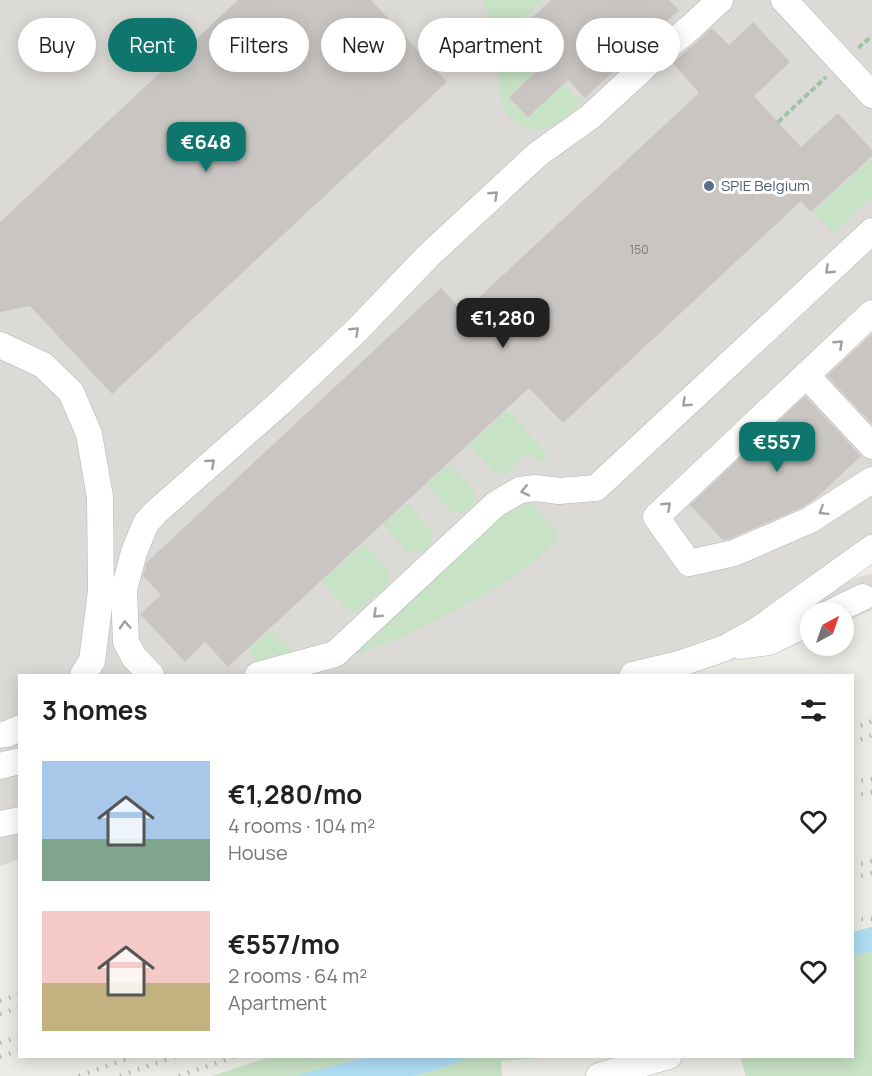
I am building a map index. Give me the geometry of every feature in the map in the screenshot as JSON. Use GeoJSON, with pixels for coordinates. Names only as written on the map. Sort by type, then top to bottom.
{"type":"FeatureCollection","features":[{"type":"Feature","properties":{"kind":"lane"},"geometry":{"type":"LineString","coordinates":[[150,674],[134,657],[126,642],[124,590],[134,552],[146,524],[156,512],[289,394],[357,330],[429,255],[538,154],[590,117],[720,0]]}},
{"type":"Feature","properties":{"kind":"lane"},"geometry":{"type":"LineString","coordinates":[[784,0],[872,95]]}},
{"type":"Feature","properties":{"kind":"lane"},"geometry":{"type":"LineString","coordinates":[[262,674],[335,654],[496,504],[520,490],[535,488],[559,491],[596,488],[872,231]]}},
{"type":"Feature","properties":{"kind":"lane"},"geometry":{"type":"LineString","coordinates":[[872,313],[656,517],[689,562],[734,553],[810,519],[872,480]]}},
{"type":"Feature","properties":{"kind":"lane"},"geometry":{"type":"LineString","coordinates":[[0,345],[43,364],[70,392],[89,434],[100,497],[101,591],[92,662],[84,674]]}},
{"type":"Feature","properties":{"kind":"lane"},"geometry":{"type":"LineString","coordinates":[[806,375],[872,446]]}},
{"type":"Feature","properties":{"kind":"lane"},"geometry":{"type":"LineString","coordinates":[[637,674],[679,664],[725,648],[759,629],[872,548]]}},
{"type":"Feature","properties":{"kind":"lane"},"geometry":{"type":"LineString","coordinates":[[853,602],[863,597]]}},
{"type":"Feature","properties":{"kind":"lane"},"geometry":{"type":"LineString","coordinates":[[725,648],[769,642],[800,627]]}},
{"type":"Feature","properties":{"kind":"lane"},"geometry":{"type":"LineString","coordinates":[[0,735],[18,729]]}},
{"type":"Feature","properties":{"kind":"lane"},"geometry":{"type":"LineString","coordinates":[[0,766],[18,762]]}},
{"type":"Feature","properties":{"kind":"lane"},"geometry":{"type":"LineString","coordinates":[[0,824],[18,820]]}},
{"type":"Feature","properties":{"kind":"lane"},"geometry":{"type":"LineString","coordinates":[[599,1076],[662,1058]]}},
{"type":"Feature","properties":{"kind":"shaded area"},"geometry":{"type":"Polygon","coordinates":[[[0,0],[872,0],[872,558],[831,589],[861,576],[872,574],[872,610],[854,618],[854,602],[800,602],[800,639],[684,674],[18,674],[18,859],[0,866],[0,0]]]}},
{"type":"Feature","properties":{"kind":"green space"},"geometry":{"type":"Polygon","coordinates":[[[483,0],[543,0],[525,18],[488,18],[483,0]]]}},
{"type":"Feature","properties":{"kind":"green space"},"geometry":{"type":"Polygon","coordinates":[[[497,72],[536,72],[509,97],[527,117],[560,87],[546,72],[552,72],[574,96],[585,98],[567,116],[552,126],[537,130],[521,126],[503,109],[497,72]]]}},
{"type":"Feature","properties":{"kind":"green space"},"geometry":{"type":"Polygon","coordinates":[[[872,158],[872,197],[834,234],[813,212],[872,158]]]}},
{"type":"Feature","properties":{"kind":"green space"},"geometry":{"type":"Polygon","coordinates":[[[507,410],[550,457],[539,462],[528,453],[505,474],[495,473],[469,445],[507,410]]]}},
{"type":"Feature","properties":{"kind":"green space"},"geometry":{"type":"Polygon","coordinates":[[[450,464],[474,490],[475,502],[464,513],[451,511],[426,485],[450,464]]]}},
{"type":"Feature","properties":{"kind":"green space"},"geometry":{"type":"Polygon","coordinates":[[[524,501],[531,503],[561,536],[538,558],[499,586],[411,633],[353,656],[515,504],[524,501]]]}},
{"type":"Feature","properties":{"kind":"green space"},"geometry":{"type":"Polygon","coordinates":[[[407,504],[431,530],[432,543],[420,553],[407,551],[383,525],[407,504]]]}},
{"type":"Feature","properties":{"kind":"green space"},"geometry":{"type":"Polygon","coordinates":[[[364,544],[388,569],[389,583],[358,611],[346,608],[321,582],[364,544]]]}},
{"type":"Feature","properties":{"kind":"green space"},"geometry":{"type":"Polygon","coordinates":[[[272,629],[296,655],[261,664],[248,650],[272,629]]]}},
{"type":"Feature","properties":{"kind":"green space"},"geometry":{"type":"Polygon","coordinates":[[[872,951],[872,1076],[746,1076],[741,1058],[854,1058],[854,956],[872,951]]]}},
{"type":"Feature","properties":{"kind":"green space"},"geometry":{"type":"Polygon","coordinates":[[[267,1058],[363,1058],[294,1076],[212,1076],[267,1058]]]}},
{"type":"Feature","properties":{"kind":"green space"},"geometry":{"type":"Polygon","coordinates":[[[466,1058],[542,1058],[501,1061],[502,1076],[413,1076],[466,1058]]]}},
{"type":"Feature","properties":{"kind":"water"},"geometry":{"type":"Polygon","coordinates":[[[872,927],[872,951],[854,956],[854,932],[872,927]]]}},
{"type":"Feature","properties":{"kind":"water"},"geometry":{"type":"Polygon","coordinates":[[[363,1058],[466,1058],[413,1076],[294,1076],[363,1058]]]}},
{"type":"Feature","properties":{"kind":"building"},"geometry":{"type":"Polygon","coordinates":[[[238,0],[371,0],[388,18],[321,18],[321,72],[406,72],[406,38],[418,51],[418,72],[438,72],[447,82],[112,394],[30,306],[0,312],[0,222],[161,72],[197,72],[197,38],[209,27],[209,72],[309,72],[309,18],[219,18],[238,0]]]}},
{"type":"Feature","properties":{"kind":"building"},"geometry":{"type":"Polygon","coordinates":[[[551,0],[669,0],[679,10],[670,18],[576,18],[576,72],[613,72],[585,98],[568,80],[528,117],[509,97],[536,72],[564,72],[564,18],[532,18],[551,0]]]}},
{"type":"Feature","properties":{"kind":"building"},"geometry":{"type":"Polygon","coordinates":[[[753,22],[790,62],[754,96],[801,147],[838,113],[872,150],[872,156],[811,212],[801,201],[563,423],[529,388],[228,667],[205,642],[185,662],[140,614],[161,595],[143,576],[147,562],[441,288],[463,312],[699,93],[680,71],[680,57],[712,28],[729,45],[753,22]]]}},
{"type":"Feature","properties":{"kind":"building"},"geometry":{"type":"Polygon","coordinates":[[[872,334],[872,424],[827,376],[872,334]]]}},
{"type":"Feature","properties":{"kind":"building"},"geometry":{"type":"Polygon","coordinates":[[[805,396],[861,456],[815,499],[803,507],[723,540],[690,505],[805,396]]]}},
{"type":"Feature","properties":{"kind":"railway"},"geometry":{"type":"LineString","coordinates":[[854,728],[872,721]]}},
{"type":"Feature","properties":{"kind":"railway"},"geometry":{"type":"LineString","coordinates":[[854,742],[872,735]]}},
{"type":"Feature","properties":{"kind":"railway"},"geometry":{"type":"LineString","coordinates":[[854,782],[872,779]]}},
{"type":"Feature","properties":{"kind":"railway"},"geometry":{"type":"LineString","coordinates":[[854,796],[872,792]]}},
{"type":"Feature","properties":{"kind":"railway"},"geometry":{"type":"LineString","coordinates":[[854,866],[872,861]]}},
{"type":"Feature","properties":{"kind":"railway"},"geometry":{"type":"LineString","coordinates":[[854,878],[872,873]]}},
{"type":"Feature","properties":{"kind":"railway"},"geometry":{"type":"LineString","coordinates":[[854,919],[872,919]]}},
{"type":"Feature","properties":{"kind":"railway"},"geometry":{"type":"LineString","coordinates":[[0,1001],[18,995]]}},
{"type":"Feature","properties":{"kind":"railway"},"geometry":{"type":"LineString","coordinates":[[0,1014],[18,1008]]}},
{"type":"Feature","properties":{"kind":"railway"},"geometry":{"type":"LineString","coordinates":[[0,1043],[18,1037]]}},
{"type":"Feature","properties":{"kind":"railway"},"geometry":{"type":"LineString","coordinates":[[0,1057],[18,1051]]}},
{"type":"Feature","properties":{"kind":"railway"},"geometry":{"type":"LineString","coordinates":[[79,1076],[128,1058]]}},
{"type":"Feature","properties":{"kind":"railway"},"geometry":{"type":"LineString","coordinates":[[120,1076],[170,1058]]}},
{"type":"Feature","properties":{"kind":"railway"},"geometry":{"type":"LineString","coordinates":[[179,1076],[230,1058]]}},
{"type":"Feature","properties":{"kind":"place","name":"SPIE Belgium"},"geometry":{"type":"Point","coordinates":[709,186]}}]}
